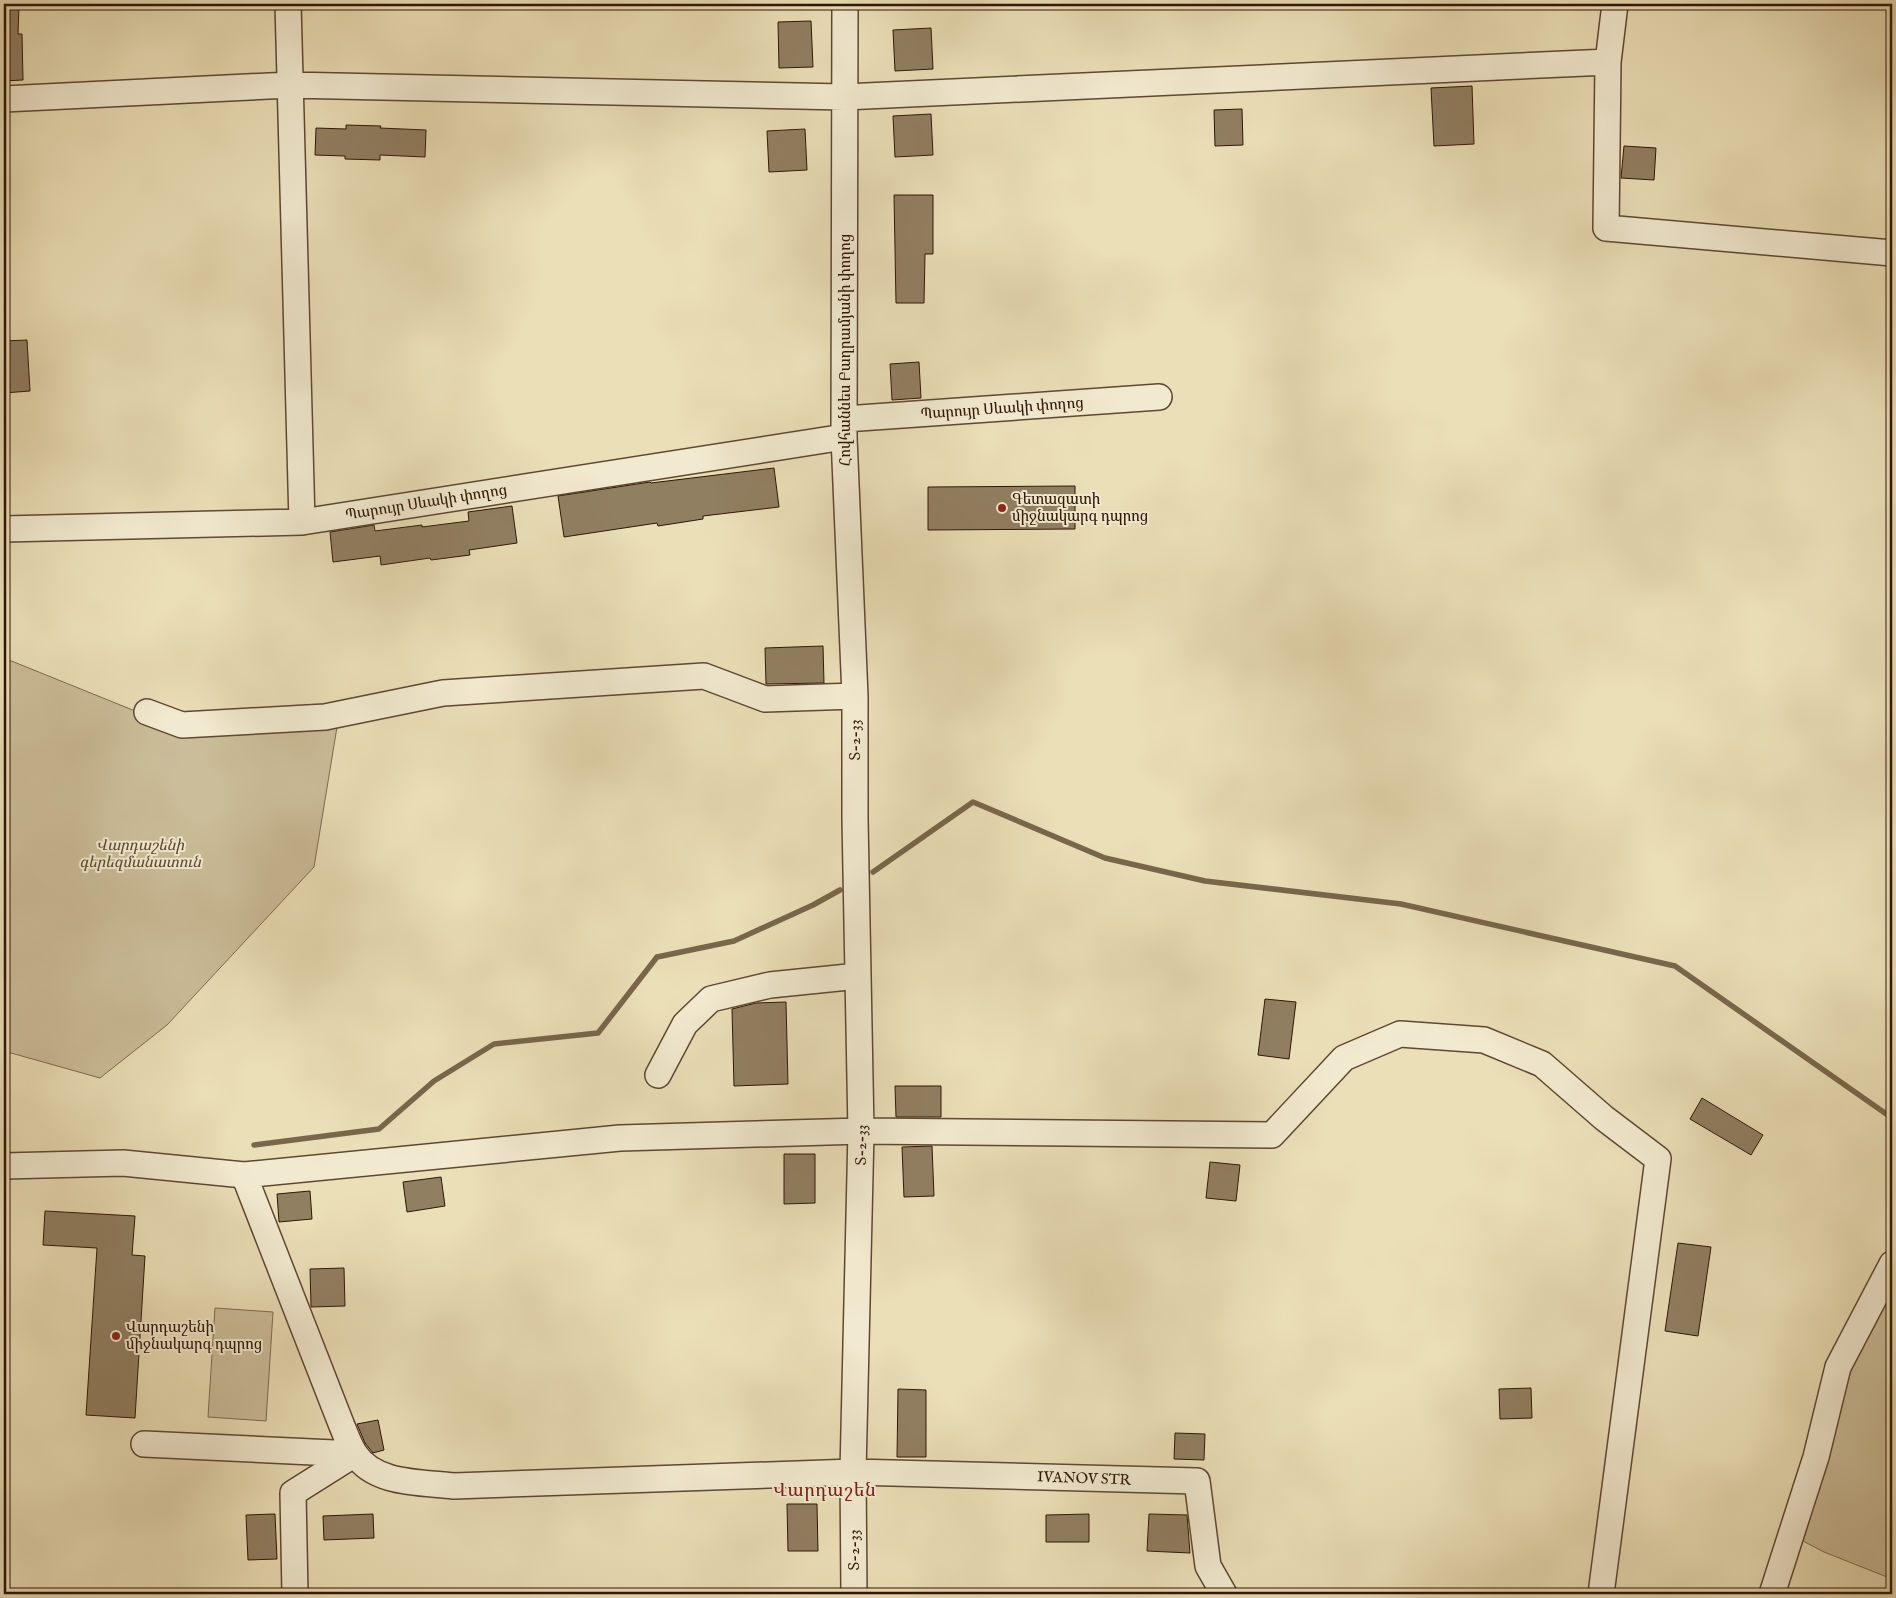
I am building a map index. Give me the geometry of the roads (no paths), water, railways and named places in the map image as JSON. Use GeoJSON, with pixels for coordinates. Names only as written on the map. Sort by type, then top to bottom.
{"type":"FeatureCollection","features":[{"type":"Feature","properties":{"kind":"street"},"geometry":{"type":"LineString","coordinates":[[288,4],[302,522]]}},
{"type":"Feature","properties":{"kind":"street","name":"Հովհաննես Բաղրամյանի փողոց"},"geometry":{"type":"LineString","coordinates":[[844,4],[845,428],[855,696]]}},
{"type":"Feature","properties":{"kind":"street"},"geometry":{"type":"LineString","coordinates":[[1615,4],[1608,62],[1606,228],[1892,253]]}},
{"type":"Feature","properties":{"kind":"street"},"geometry":{"type":"LineString","coordinates":[[4,99],[289,85],[844,97],[1608,62]]}},
{"type":"Feature","properties":{"kind":"street","name":"Պարույր Սևակի փողոց"},"geometry":{"type":"LineString","coordinates":[[4,529],[302,522],[845,428],[1159,397]]}},
{"type":"Feature","properties":{"kind":"street"},"geometry":{"type":"LineString","coordinates":[[147,712],[182,725],[325,717],[443,693],[704,676],[765,699],[855,696]]}},
{"type":"Feature","properties":{"kind":"street","name":"Տ-2-33"},"geometry":{"type":"LineString","coordinates":[[854,1594],[853,1472],[861,1131],[855,696]]}},
{"type":"Feature","properties":{"kind":"street"},"geometry":{"type":"LineString","coordinates":[[658,1075],[685,1024],[711,998],[770,985],[858,976]]}},
{"type":"Feature","properties":{"kind":"street"},"geometry":{"type":"LineString","coordinates":[[4,1166],[123,1164],[244,1175],[620,1138],[861,1131],[1272,1135],[1344,1058],[1400,1034],[1484,1040],[1542,1064],[1604,1118],[1658,1159],[1601,1594]]}},
{"type":"Feature","properties":{"kind":"street"},"geometry":{"type":"LineString","coordinates":[[244,1175],[342,1426],[355,1454],[371,1470],[394,1479],[454,1486],[853,1472]]}},
{"type":"Feature","properties":{"kind":"street"},"geometry":{"type":"LineString","coordinates":[[1772,1594],[1816,1457],[1838,1367],[1892,1264]]}},
{"type":"Feature","properties":{"kind":"street"},"geometry":{"type":"LineString","coordinates":[[144,1444],[355,1454]]}},
{"type":"Feature","properties":{"kind":"street"},"geometry":{"type":"LineString","coordinates":[[294,1594],[293,1493],[355,1454]]}},
{"type":"Feature","properties":{"kind":"street","name":"IVANOV STR"},"geometry":{"type":"LineString","coordinates":[[853,1472],[1197,1481],[1208,1566],[1224,1594]]}},
{"type":"Feature","properties":{"kind":"waterway"},"geometry":{"type":"LineString","coordinates":[[873,872],[973,802],[1105,858],[1205,881],[1401,904],[1675,966],[1892,1118]]}},
{"type":"Feature","properties":{"kind":"waterway"},"geometry":{"type":"LineString","coordinates":[[254,1145],[379,1129],[434,1081],[494,1044],[598,1033],[657,957],[734,941],[813,905],[840,890]]}},
{"type":"Feature","properties":{"kind":"place","name":"Գետազատի միջնակարգ դպրոց"},"geometry":{"type":"Point","coordinates":[1002,508]}},
{"type":"Feature","properties":{"kind":"place","name":"Վարդաշենի միջնակարգ դպրոց"},"geometry":{"type":"Point","coordinates":[116,1336]}},
{"type":"Feature","properties":{"kind":"district","name":"Վարդաշեն"},"geometry":{"type":"Point","coordinates":[825,1490]}},
{"type":"Feature","properties":{"kind":"park label","name":"Վարդաշենի գերեզմանատուն"},"geometry":{"type":"Point","coordinates":[140,854]}}]}
